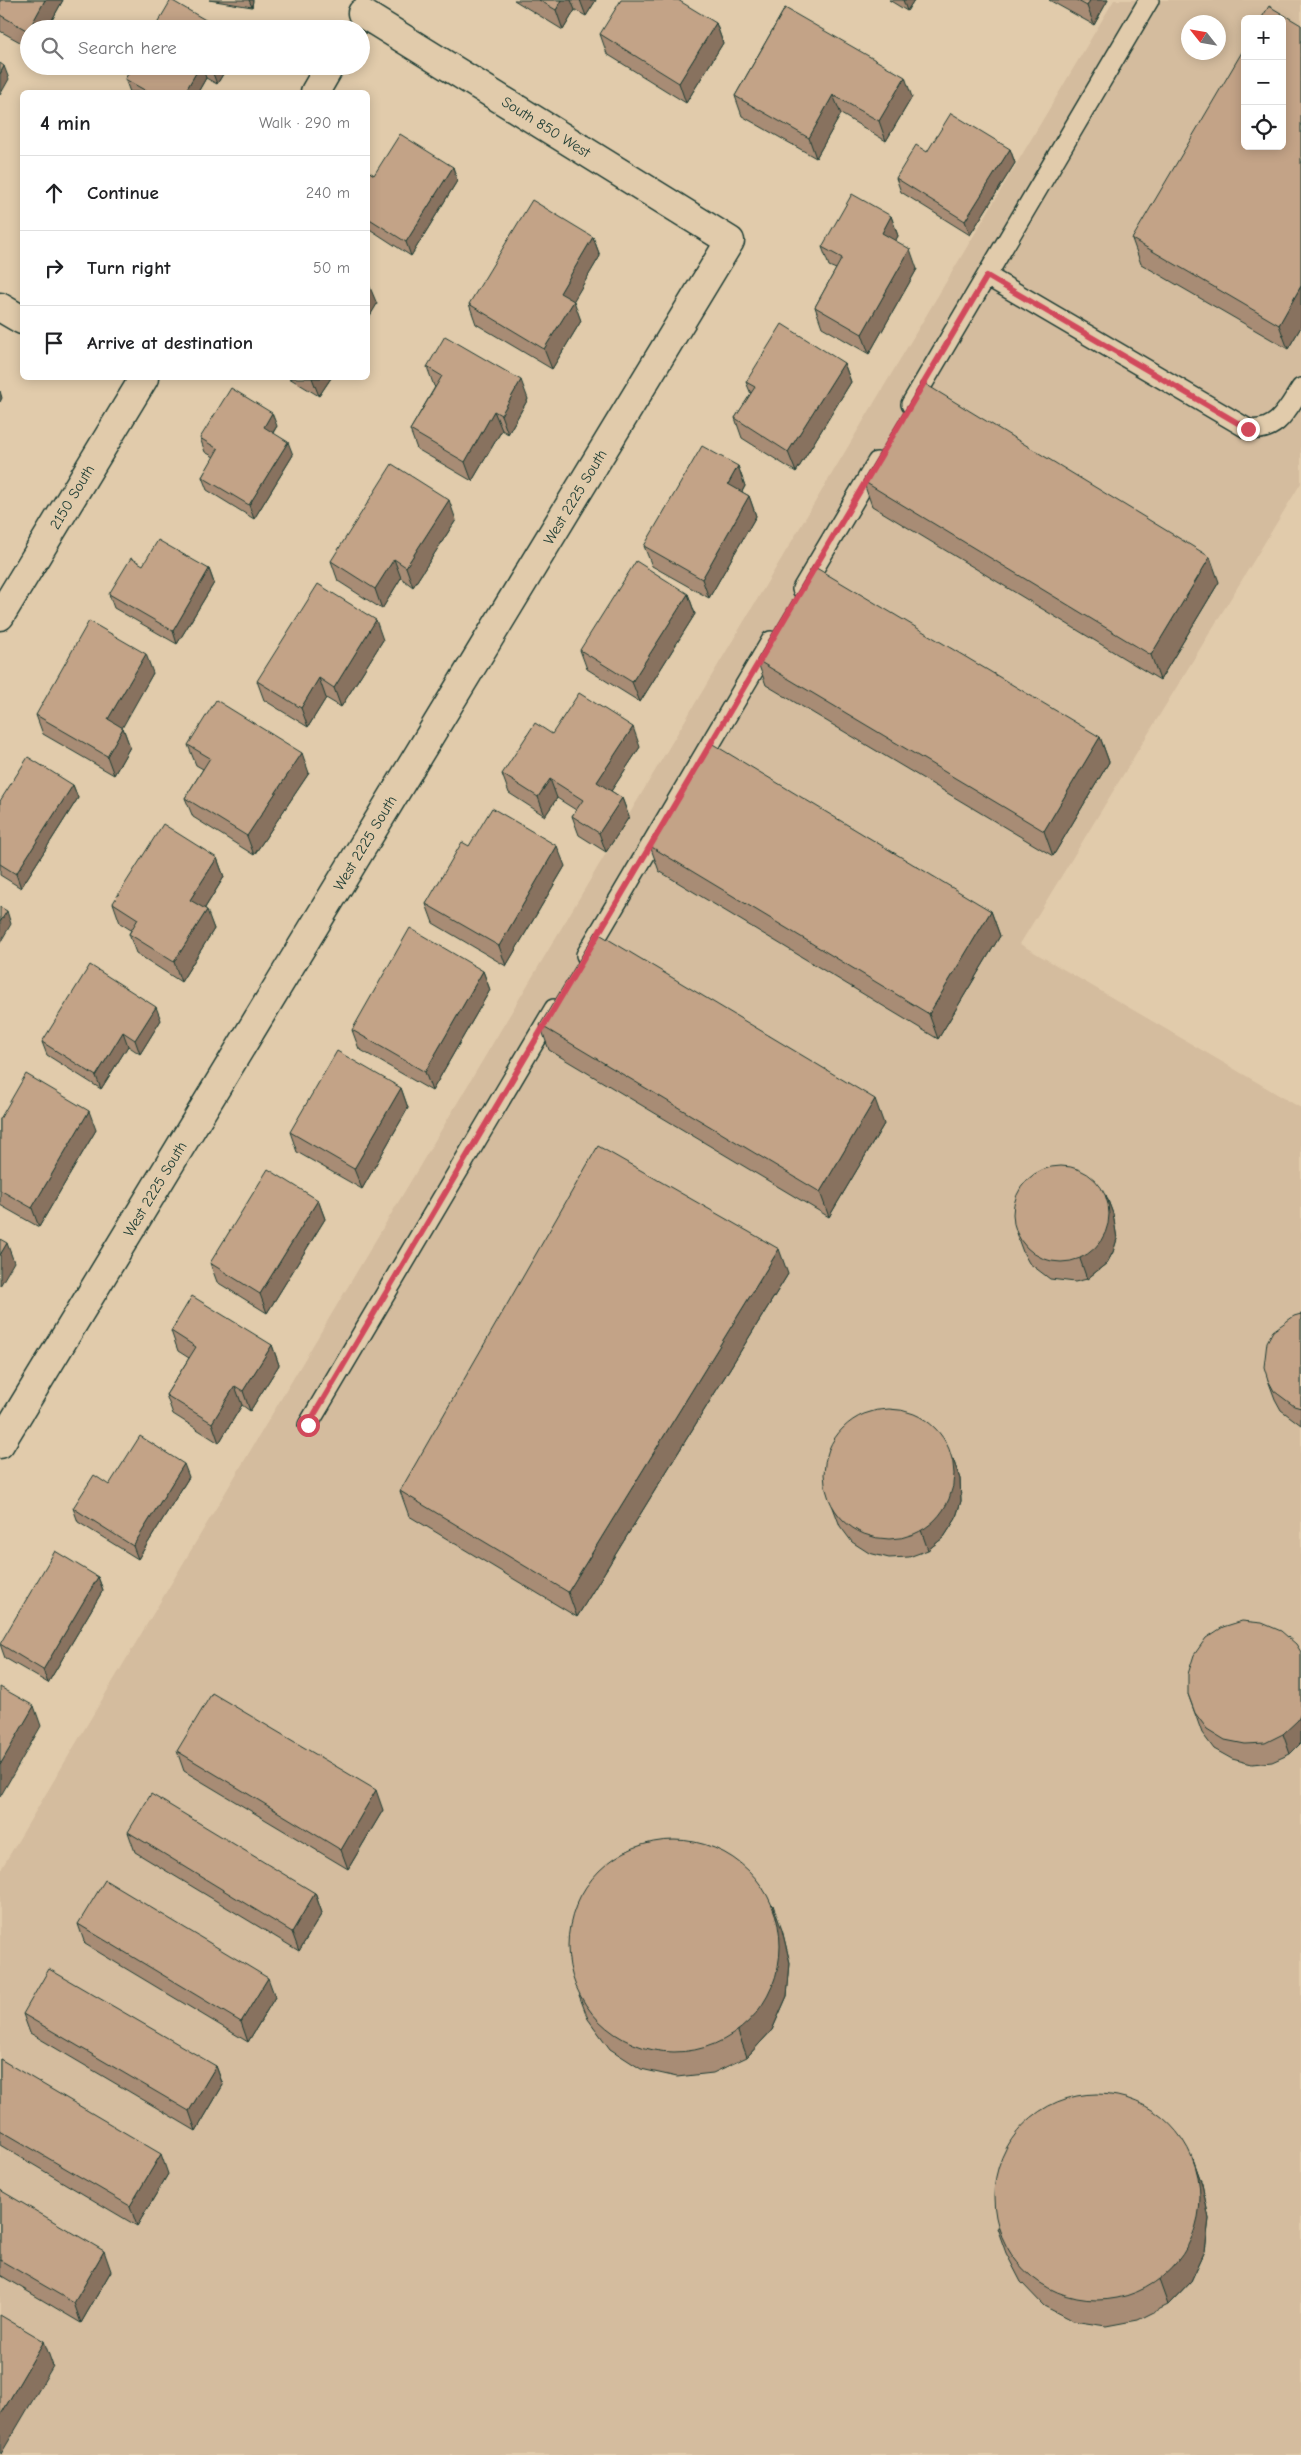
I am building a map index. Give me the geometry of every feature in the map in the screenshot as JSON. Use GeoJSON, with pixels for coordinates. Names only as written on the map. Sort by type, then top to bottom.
{"type":"FeatureCollection","features":[{"type":"Feature","properties":{"kind":"street","name":"South 850 West"},"geometry":{"type":"LineString","coordinates":[[361,14],[730,241]]}},
{"type":"Feature","properties":{"kind":"street"},"geometry":{"type":"LineString","coordinates":[[315,90],[324,75]]}},
{"type":"Feature","properties":{"kind":"street","name":"West 2225 South"},"geometry":{"type":"LineString","coordinates":[[0,1444],[730,241]]}},
{"type":"Feature","properties":{"kind":"street"},"geometry":{"type":"LineString","coordinates":[[0,308],[20,319]]}},
{"type":"Feature","properties":{"kind":"street","name":"2150 South"},"geometry":{"type":"LineString","coordinates":[[0,616],[135,381]]}},
{"type":"Feature","properties":{"kind":"lane"},"geometry":{"type":"LineString","coordinates":[[901,422],[1149,0]]}},
{"type":"Feature","properties":{"kind":"lane"},"geometry":{"type":"LineString","coordinates":[[987,276],[1248,429],[1259,431],[1274,426],[1301,388]]}},
{"type":"Feature","properties":{"kind":"lane"},"geometry":{"type":"LineString","coordinates":[[794,602],[885,447]]}},
{"type":"Feature","properties":{"kind":"lane"},"geometry":{"type":"LineString","coordinates":[[576,970],[779,627]]}},
{"type":"Feature","properties":{"kind":"lane"},"geometry":{"type":"LineString","coordinates":[[308,1425],[561,996]]}},
{"type":"Feature","properties":{"kind":"shaded area"},"geometry":{"type":"Polygon","coordinates":[[[1114,0],[1301,0],[1301,483],[1020,944],[1301,1108],[1301,2455],[0,2455],[0,1871],[1114,0]]]}},
{"type":"Feature","properties":{"kind":"building"},"geometry":{"type":"Polygon","coordinates":[[[0,0],[45,0],[34,20],[20,20],[20,26],[0,15],[0,0]]]}},
{"type":"Feature","properties":{"kind":"building"},"geometry":{"type":"Polygon","coordinates":[[[171,0],[205,20],[159,20],[171,0]]]}},
{"type":"Feature","properties":{"kind":"building"},"geometry":{"type":"Polygon","coordinates":[[[539,0],[562,0],[556,10],[539,0]]]}},
{"type":"Feature","properties":{"kind":"building"},"geometry":{"type":"Polygon","coordinates":[[[621,0],[678,0],[716,23],[679,83],[600,34],[621,0]]]}},
{"type":"Feature","properties":{"kind":"building"},"geometry":{"type":"Polygon","coordinates":[[[1076,0],[1090,0],[1087,6],[1076,0]]]}},
{"type":"Feature","properties":{"kind":"building"},"geometry":{"type":"Polygon","coordinates":[[[1269,6],[1284,15],[1263,15],[1269,6]]]}},
{"type":"Feature","properties":{"kind":"building"},"geometry":{"type":"Polygon","coordinates":[[[785,8],[905,77],[879,121],[833,95],[809,138],[735,96],[785,8]]]}},
{"type":"Feature","properties":{"kind":"building"},"geometry":{"type":"Polygon","coordinates":[[[1286,16],[1301,25],[1301,286],[1279,325],[1132,239],[1241,54],[1241,150],[1286,150],[1286,16]]]}},
{"type":"Feature","properties":{"kind":"building"},"geometry":{"type":"Polygon","coordinates":[[[0,63],[4,66],[0,74],[0,63]]]}},
{"type":"Feature","properties":{"kind":"building"},"geometry":{"type":"Polygon","coordinates":[[[127,75],[195,75],[186,90],[144,90],[125,79],[127,75]]]}},
{"type":"Feature","properties":{"kind":"building"},"geometry":{"type":"Polygon","coordinates":[[[951,113],[1010,149],[965,221],[896,178],[916,145],[927,152],[951,113]]]}},
{"type":"Feature","properties":{"kind":"building"},"geometry":{"type":"Polygon","coordinates":[[[400,134],[453,167],[406,242],[370,219],[370,172],[374,175],[400,134]]]}},
{"type":"Feature","properties":{"kind":"building"},"geometry":{"type":"Polygon","coordinates":[[[852,194],[891,216],[882,233],[910,249],[862,334],[815,307],[842,258],[822,247],[852,194]]]}},
{"type":"Feature","properties":{"kind":"building"},"geometry":{"type":"Polygon","coordinates":[[[532,200],[593,237],[560,293],[574,301],[544,349],[469,304],[532,200]]]}},
{"type":"Feature","properties":{"kind":"building"},"geometry":{"type":"Polygon","coordinates":[[[782,324],[844,363],[788,452],[735,418],[755,387],[746,382],[782,324]]]}},
{"type":"Feature","properties":{"kind":"building"},"geometry":{"type":"Polygon","coordinates":[[[445,336],[521,380],[501,415],[494,411],[465,462],[410,430],[442,376],[427,367],[445,336]]]}},
{"type":"Feature","properties":{"kind":"building"},"geometry":{"type":"Polygon","coordinates":[[[922,382],[1210,557],[1151,655],[863,481],[922,382]]]}},
{"type":"Feature","properties":{"kind":"building"},"geometry":{"type":"Polygon","coordinates":[[[231,388],[272,413],[264,427],[288,442],[249,505],[202,477],[218,449],[200,438],[231,388]]]}},
{"type":"Feature","properties":{"kind":"building"},"geometry":{"type":"Polygon","coordinates":[[[702,446],[738,466],[728,484],[749,496],[702,579],[644,546],[702,446]]]}},
{"type":"Feature","properties":{"kind":"building"},"geometry":{"type":"Polygon","coordinates":[[[392,464],[449,500],[406,567],[394,559],[375,589],[331,561],[392,464]]]}},
{"type":"Feature","properties":{"kind":"building"},"geometry":{"type":"Polygon","coordinates":[[[158,540],[209,569],[173,631],[109,594],[131,558],[143,565],[158,540]]]}},
{"type":"Feature","properties":{"kind":"building"},"geometry":{"type":"Polygon","coordinates":[[[636,561],[688,594],[632,682],[580,650],[636,561]]]}},
{"type":"Feature","properties":{"kind":"building"},"geometry":{"type":"Polygon","coordinates":[[[813,566],[1100,737],[1044,831],[757,660],[813,566]]]}},
{"type":"Feature","properties":{"kind":"building"},"geometry":{"type":"Polygon","coordinates":[[[318,584],[376,620],[334,688],[319,678],[301,708],[257,681],[318,584]]]}},
{"type":"Feature","properties":{"kind":"building"},"geometry":{"type":"Polygon","coordinates":[[[89,621],[146,654],[108,719],[123,728],[107,756],[36,715],[89,621]]]}},
{"type":"Feature","properties":{"kind":"building"},"geometry":{"type":"Polygon","coordinates":[[[579,693],[633,727],[597,782],[622,798],[599,833],[572,816],[583,800],[550,779],[538,797],[502,774],[535,723],[552,734],[579,693]]]}},
{"type":"Feature","properties":{"kind":"building"},"geometry":{"type":"Polygon","coordinates":[[[216,700],[302,753],[247,836],[185,798],[210,758],[188,745],[216,700]]]}},
{"type":"Feature","properties":{"kind":"building"},"geometry":{"type":"Polygon","coordinates":[[[711,743],[991,911],[929,1014],[650,846],[711,743]]]}},
{"type":"Feature","properties":{"kind":"building"},"geometry":{"type":"Polygon","coordinates":[[[28,757],[73,785],[16,874],[0,864],[0,801],[28,757]]]}},
{"type":"Feature","properties":{"kind":"building"},"geometry":{"type":"Polygon","coordinates":[[[492,808],[557,846],[499,946],[426,904],[462,842],[469,846],[492,808]]]}},
{"type":"Feature","properties":{"kind":"building"},"geometry":{"type":"Polygon","coordinates":[[[163,824],[217,858],[190,900],[207,910],[174,962],[129,934],[138,919],[113,903],[163,824]]]}},
{"type":"Feature","properties":{"kind":"building"},"geometry":{"type":"Polygon","coordinates":[[[0,907],[7,911],[0,922],[0,907]]]}},
{"type":"Feature","properties":{"kind":"building"},"geometry":{"type":"Polygon","coordinates":[[[410,928],[483,971],[425,1072],[352,1030],[410,928]]]}},
{"type":"Feature","properties":{"kind":"building"},"geometry":{"type":"Polygon","coordinates":[[[596,932],[875,1099],[820,1192],[540,1025],[596,932]]]}},
{"type":"Feature","properties":{"kind":"building"},"geometry":{"type":"Polygon","coordinates":[[[90,965],[156,1007],[135,1040],[123,1032],[96,1076],[42,1042],[90,965]]]}},
{"type":"Feature","properties":{"kind":"building"},"geometry":{"type":"Polygon","coordinates":[[[337,1051],[401,1088],[354,1169],[290,1132],[337,1051]]]}},
{"type":"Feature","properties":{"kind":"building"},"geometry":{"type":"Polygon","coordinates":[[[26,1074],[89,1111],[32,1208],[0,1190],[0,1119],[26,1074]]]}},
{"type":"Feature","properties":{"kind":"building"},"geometry":{"type":"Polygon","coordinates":[[[598,1146],[779,1249],[568,1592],[400,1491],[598,1146]]]}},
{"type":"Feature","properties":{"kind":"building"},"geometry":{"type":"Polygon","coordinates":[[[1061,1166],[1079,1170],[1095,1180],[1105,1196],[1109,1214],[1105,1232],[1095,1248],[1079,1258],[1061,1262],[1043,1258],[1027,1248],[1017,1232],[1013,1214],[1017,1196],[1027,1180],[1043,1170],[1061,1166]]]}},
{"type":"Feature","properties":{"kind":"building"},"geometry":{"type":"Polygon","coordinates":[[[268,1169],[318,1200],[260,1294],[210,1263],[268,1169]]]}},
{"type":"Feature","properties":{"kind":"building"},"geometry":{"type":"Polygon","coordinates":[[[0,1239],[7,1243],[0,1255],[0,1239]]]}},
{"type":"Feature","properties":{"kind":"building"},"geometry":{"type":"Polygon","coordinates":[[[192,1296],[272,1345],[243,1391],[235,1386],[212,1423],[166,1395],[196,1347],[171,1331],[192,1296]]]}},
{"type":"Feature","properties":{"kind":"building"},"geometry":{"type":"Polygon","coordinates":[[[1301,1314],[1301,1408],[1294,1406],[1274,1391],[1264,1367],[1267,1342],[1273,1331],[1294,1316],[1301,1314]]]}},
{"type":"Feature","properties":{"kind":"building"},"geometry":{"type":"Polygon","coordinates":[[[889,1409],[914,1414],[935,1428],[949,1449],[954,1474],[949,1499],[935,1520],[914,1534],[889,1539],[864,1534],[843,1520],[829,1499],[824,1474],[829,1449],[843,1428],[864,1414],[889,1409]]]}},
{"type":"Feature","properties":{"kind":"building"},"geometry":{"type":"Polygon","coordinates":[[[140,1436],[184,1464],[133,1546],[73,1508],[94,1475],[109,1485],[140,1436]]]}},
{"type":"Feature","properties":{"kind":"building"},"geometry":{"type":"Polygon","coordinates":[[[55,1551],[98,1577],[43,1670],[0,1644],[55,1551]]]}},
{"type":"Feature","properties":{"kind":"building"},"geometry":{"type":"Polygon","coordinates":[[[1242,1621],[1262,1623],[1281,1631],[1296,1644],[1301,1652],[1301,1713],[1298,1720],[1283,1734],[1265,1743],[1245,1744],[1225,1740],[1207,1729],[1195,1713],[1188,1694],[1188,1674],[1194,1655],[1206,1638],[1223,1627],[1242,1621]]]}},
{"type":"Feature","properties":{"kind":"building"},"geometry":{"type":"Polygon","coordinates":[[[0,1687],[34,1706],[0,1765],[0,1687]]]}},
{"type":"Feature","properties":{"kind":"building"},"geometry":{"type":"Polygon","coordinates":[[[212,1693],[376,1790],[341,1850],[177,1751],[212,1693]]]}},
{"type":"Feature","properties":{"kind":"building"},"geometry":{"type":"Polygon","coordinates":[[[151,1794],[315,1893],[292,1932],[128,1832],[151,1794]]]}},
{"type":"Feature","properties":{"kind":"building"},"geometry":{"type":"Polygon","coordinates":[[[674,1840],[695,1842],[714,1848],[733,1858],[749,1871],[762,1887],[772,1906],[778,1925],[780,1946],[778,1967],[772,1986],[762,2005],[749,2021],[733,2034],[714,2044],[695,2050],[674,2052],[653,2050],[634,2044],[615,2034],[599,2021],[586,2005],[576,1986],[570,1967],[568,1946],[570,1925],[576,1906],[586,1887],[599,1871],[615,1858],[634,1848],[653,1842],[674,1840]]]}},
{"type":"Feature","properties":{"kind":"building"},"geometry":{"type":"Polygon","coordinates":[[[105,1880],[268,1978],[241,2022],[78,1924],[105,1880]]]}},
{"type":"Feature","properties":{"kind":"building"},"geometry":{"type":"Polygon","coordinates":[[[49,1969],[216,2066],[189,2111],[23,2014],[49,1969]]]}},
{"type":"Feature","properties":{"kind":"building"},"geometry":{"type":"Polygon","coordinates":[[[0,2059],[161,2154],[130,2206],[0,2130],[0,2059]]]}},
{"type":"Feature","properties":{"kind":"building"},"geometry":{"type":"Polygon","coordinates":[[[1097,2094],[1117,2096],[1136,2102],[1145,2106],[1170,2124],[1188,2149],[1192,2158],[1198,2177],[1200,2197],[1198,2217],[1192,2236],[1188,2245],[1170,2270],[1145,2288],[1136,2292],[1117,2298],[1097,2300],[1077,2298],[1058,2292],[1049,2288],[1024,2270],[1006,2245],[1002,2236],[996,2217],[994,2197],[996,2177],[1002,2158],[1006,2149],[1024,2124],[1049,2106],[1058,2102],[1077,2096],[1097,2094]]]}},
{"type":"Feature","properties":{"kind":"building"},"geometry":{"type":"Polygon","coordinates":[[[0,2190],[104,2251],[74,2303],[0,2260],[0,2190]]]}},
{"type":"Feature","properties":{"kind":"building"},"geometry":{"type":"Polygon","coordinates":[[[0,2315],[44,2341],[0,2416],[0,2315]]]}},
{"type":"Feature","properties":{"kind":"route"},"geometry":{"type":"LineString","coordinates":[[308,1425],[987,276],[1248,429]]}}]}
